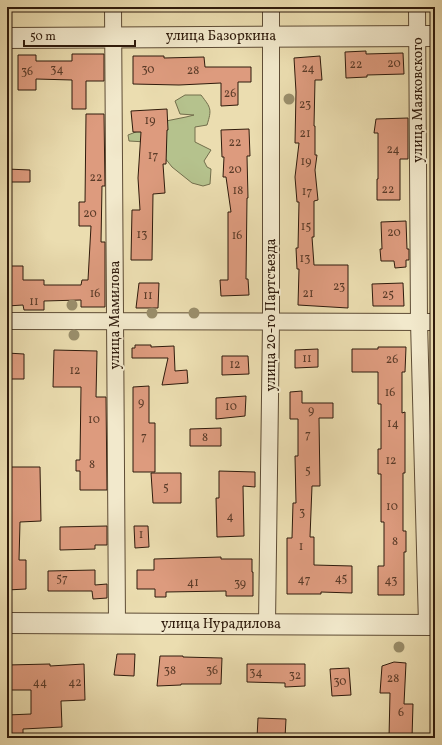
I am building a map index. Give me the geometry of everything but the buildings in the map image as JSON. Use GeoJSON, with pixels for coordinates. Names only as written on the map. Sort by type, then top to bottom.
{"type":"FeatureCollection","features":[{"type":"Feature","properties":{"kind":"street","name":"улица Мамилова"},"geometry":{"type":"LineString","coordinates":[[113,7],[117,624]]}},
{"type":"Feature","properties":{"kind":"street","name":"улица 20-го Партсъезда"},"geometry":{"type":"LineString","coordinates":[[267,624],[271,322],[271,7]]}},
{"type":"Feature","properties":{"kind":"street","name":"улица Маяковского"},"geometry":{"type":"LineString","coordinates":[[417,7],[426,36],[427,322],[431,625]]}},
{"type":"Feature","properties":{"kind":"street","name":"улица Базоркина"},"geometry":{"type":"LineString","coordinates":[[7,38],[426,36]]}},
{"type":"Feature","properties":{"kind":"street"},"geometry":{"type":"LineString","coordinates":[[7,321],[427,322]]}},
{"type":"Feature","properties":{"kind":"street","name":"улица Нурадилова"},"geometry":{"type":"LineString","coordinates":[[7,623],[431,625]]}},
{"type":"Feature","properties":{"kind":"green space"},"geometry":{"type":"Polygon","coordinates":[[[185,95],[201,95],[210,109],[207,125],[195,127],[195,142],[211,150],[204,161],[207,167],[211,169],[210,184],[203,186],[192,183],[172,167],[161,153],[146,142],[129,141],[128,135],[161,122],[194,115],[180,114],[175,101],[185,95]]]}}]}
